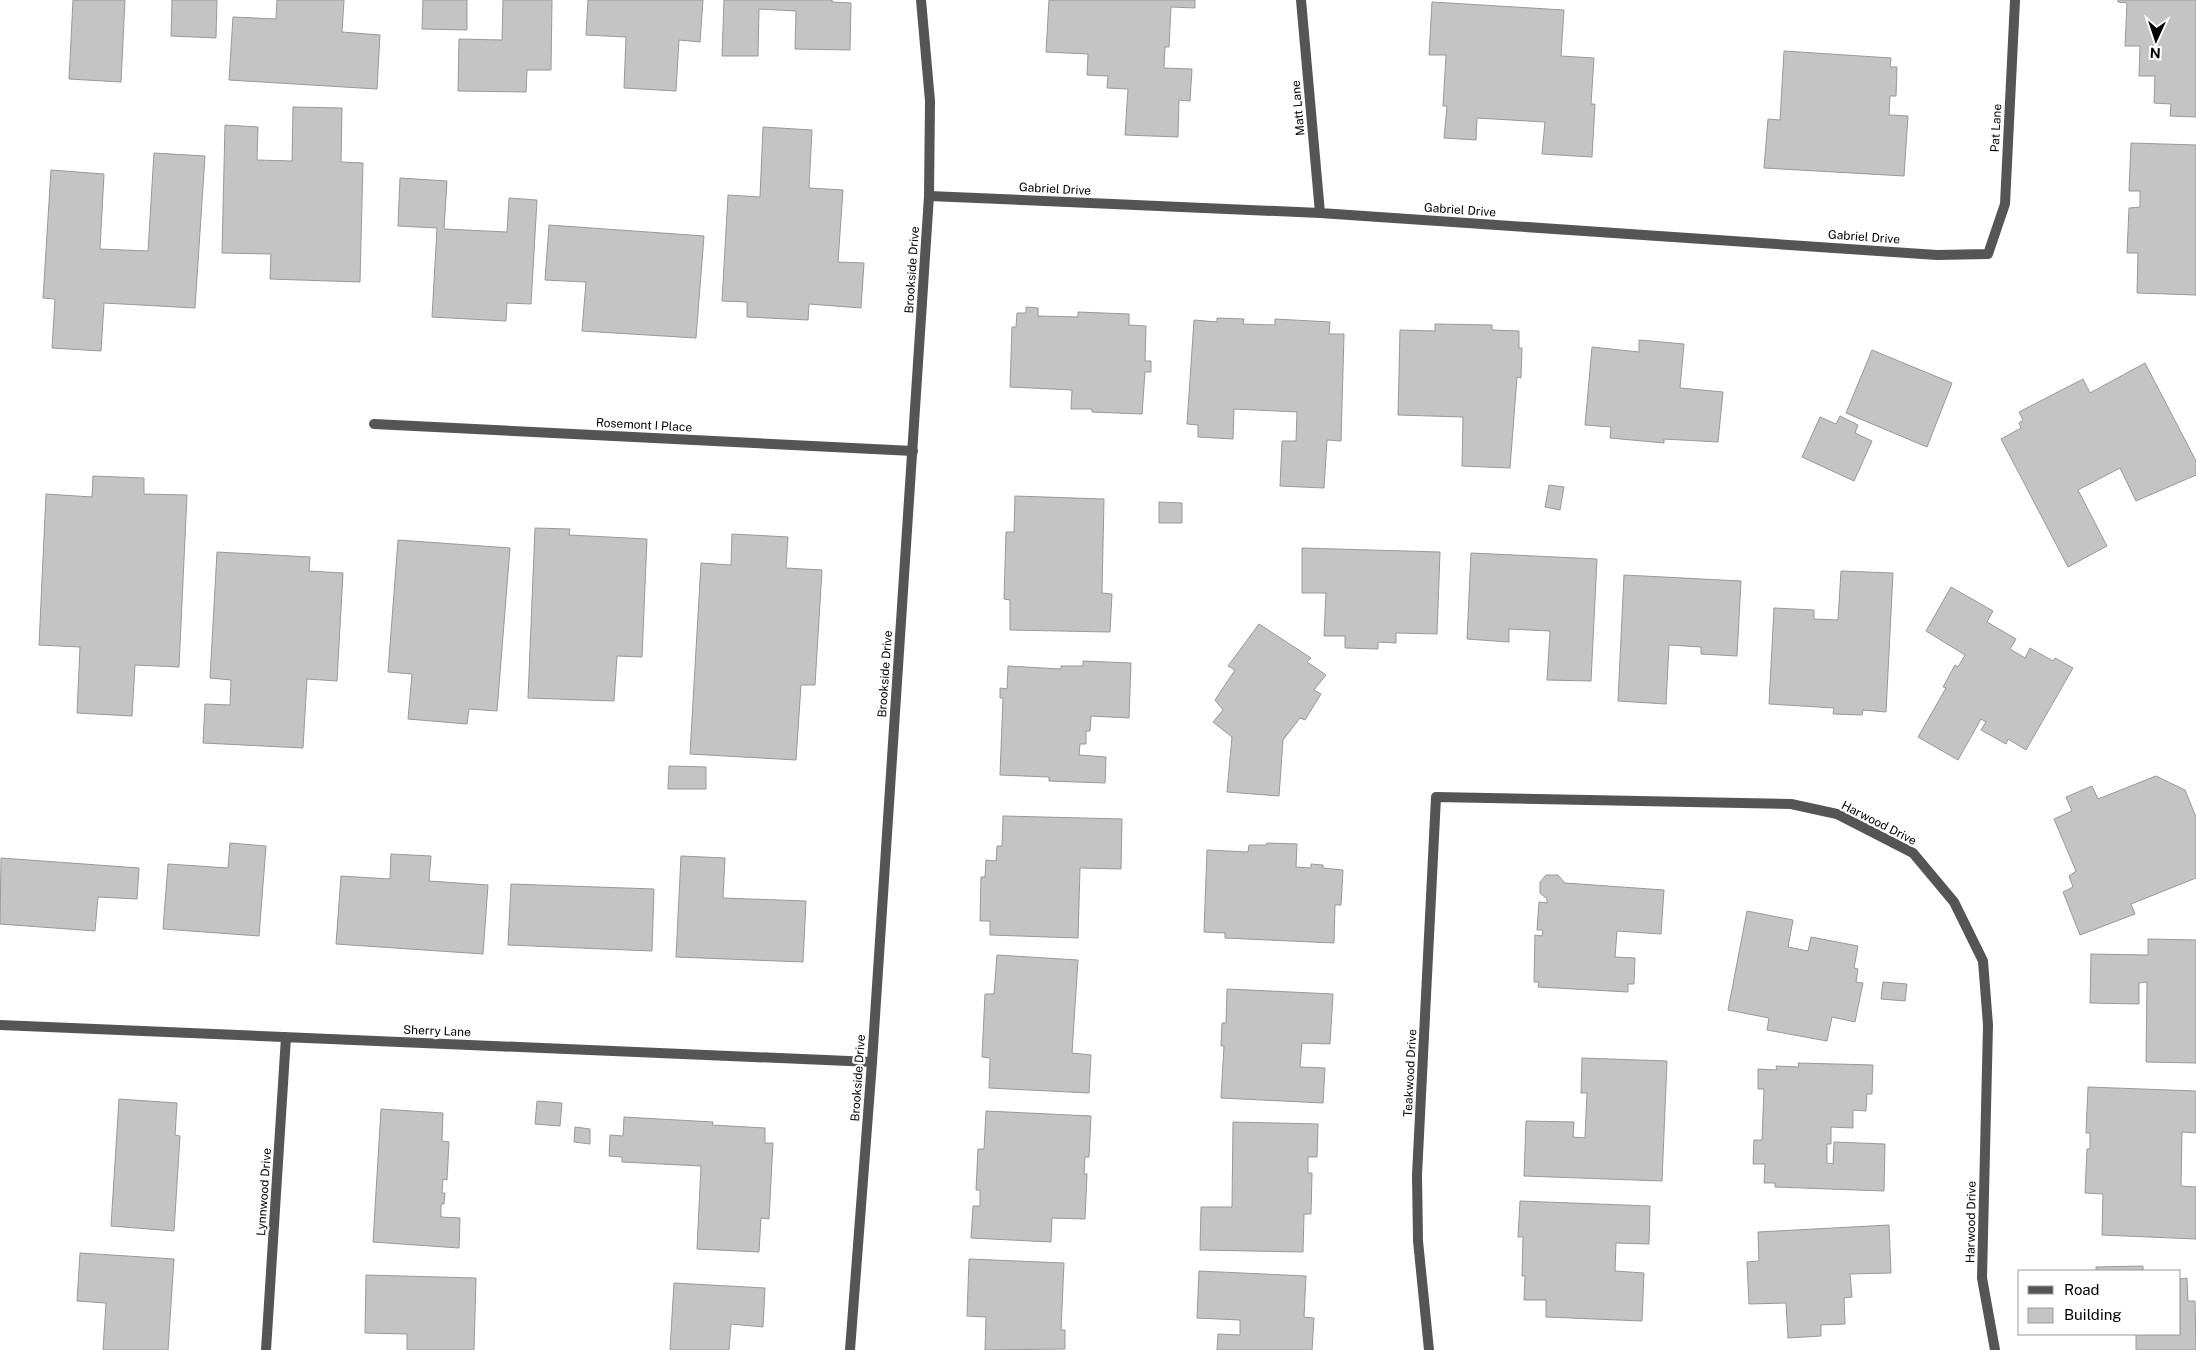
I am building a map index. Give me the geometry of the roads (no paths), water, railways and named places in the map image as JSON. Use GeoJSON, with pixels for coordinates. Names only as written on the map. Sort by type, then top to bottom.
{"type":"FeatureCollection","features":[{"type":"Feature","properties":{"kind":"street","name":"Brookside Drive"},"geometry":{"type":"LineString","coordinates":[[850,1350],[872,1062],[929,196],[930,101],[921,0]]}},
{"type":"Feature","properties":{"kind":"street","name":"Matt Lane"},"geometry":{"type":"LineString","coordinates":[[1301,0],[1320,214]]}},
{"type":"Feature","properties":{"kind":"street","name":"Pat Lane"},"geometry":{"type":"LineString","coordinates":[[1988,254],[2004,204],[2015,0]]}},
{"type":"Feature","properties":{"kind":"street","name":"Gabriel Drive"},"geometry":{"type":"LineString","coordinates":[[929,196],[1320,214],[1937,255],[1988,254]]}},
{"type":"Feature","properties":{"kind":"street","name":"Rosemont I Place"},"geometry":{"type":"LineString","coordinates":[[374,424],[913,450]]}},
{"type":"Feature","properties":{"kind":"street","name":"Teakwood Drive"},"geometry":{"type":"LineString","coordinates":[[1428,1350],[1418,1241],[1417,1175],[1436,797]]}},
{"type":"Feature","properties":{"kind":"street","name":"Harwood Drive"},"geometry":{"type":"LineString","coordinates":[[1436,797],[1791,804],[1838,814],[1913,852],[1954,902],[1983,961],[1988,1025],[1982,1278],[1995,1350]]}},
{"type":"Feature","properties":{"kind":"street","name":"Sherry Lane"},"geometry":{"type":"LineString","coordinates":[[0,1025],[872,1062]]}},
{"type":"Feature","properties":{"kind":"street","name":"Lynnwood Drive"},"geometry":{"type":"LineString","coordinates":[[266,1350],[286,1036]]}}]}
